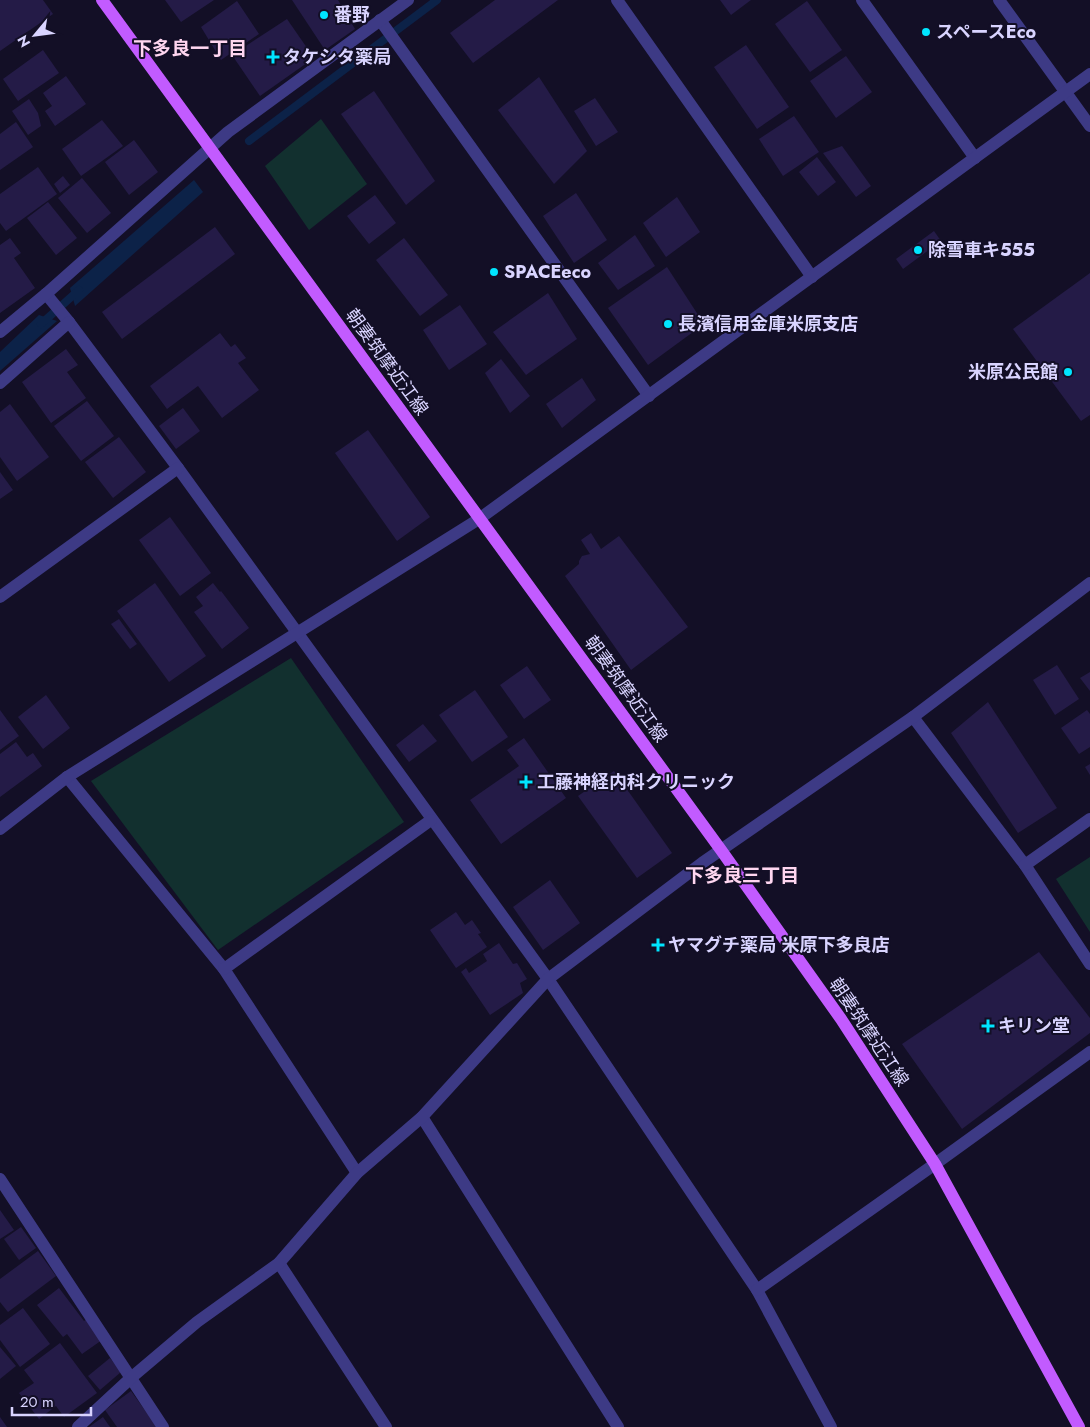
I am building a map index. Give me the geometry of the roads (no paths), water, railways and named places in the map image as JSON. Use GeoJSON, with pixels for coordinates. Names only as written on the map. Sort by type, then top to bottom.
{"type":"FeatureCollection","features":[{"type":"Feature","properties":{"kind":"main road","name":"朝妻筑摩近江線"},"geometry":{"type":"LineString","coordinates":[[102,0],[721,850],[841,1019],[935,1164],[1079,1427]]}},
{"type":"Feature","properties":{"kind":"street"},"geometry":{"type":"LineString","coordinates":[[0,332],[49,298],[228,132],[383,24],[408,0]]}},
{"type":"Feature","properties":{"kind":"street"},"geometry":{"type":"LineString","coordinates":[[617,0],[812,277]]}},
{"type":"Feature","properties":{"kind":"street"},"geometry":{"type":"LineString","coordinates":[[862,0],[975,158]]}},
{"type":"Feature","properties":{"kind":"street"},"geometry":{"type":"LineString","coordinates":[[999,0],[1090,126]]}},
{"type":"Feature","properties":{"kind":"street"},"geometry":{"type":"LineString","coordinates":[[383,24],[649,396]]}},
{"type":"Feature","properties":{"kind":"street"},"geometry":{"type":"LineString","coordinates":[[0,829],[67,776],[479,519],[1090,74]]}},
{"type":"Feature","properties":{"kind":"street"},"geometry":{"type":"LineString","coordinates":[[49,298],[178,468],[431,820],[548,979],[757,1290],[831,1427]]}},
{"type":"Feature","properties":{"kind":"street"},"geometry":{"type":"LineString","coordinates":[[0,383],[66,318]]}},
{"type":"Feature","properties":{"kind":"street"},"geometry":{"type":"LineString","coordinates":[[0,597],[178,468]]}},
{"type":"Feature","properties":{"kind":"street"},"geometry":{"type":"LineString","coordinates":[[78,1427],[196,1322],[279,1263],[357,1173],[422,1117],[548,979],[721,850],[913,717],[1090,583]]}},
{"type":"Feature","properties":{"kind":"street"},"geometry":{"type":"LineString","coordinates":[[913,717],[1025,866],[1090,964]]}},
{"type":"Feature","properties":{"kind":"street"},"geometry":{"type":"LineString","coordinates":[[67,776],[224,969],[357,1173]]}},
{"type":"Feature","properties":{"kind":"street"},"geometry":{"type":"LineString","coordinates":[[224,969],[431,820]]}},
{"type":"Feature","properties":{"kind":"street"},"geometry":{"type":"LineString","coordinates":[[1025,866],[1090,820]]}},
{"type":"Feature","properties":{"kind":"street"},"geometry":{"type":"LineString","coordinates":[[757,1290],[1090,1052]]}},
{"type":"Feature","properties":{"kind":"street"},"geometry":{"type":"LineString","coordinates":[[422,1117],[618,1427]]}},
{"type":"Feature","properties":{"kind":"street"},"geometry":{"type":"LineString","coordinates":[[0,1179],[132,1377],[163,1427]]}},
{"type":"Feature","properties":{"kind":"street"},"geometry":{"type":"LineString","coordinates":[[279,1263],[386,1427]]}},
{"type":"Feature","properties":{"kind":"water"},"geometry":{"type":"Polygon","coordinates":[[[194,180],[203,192],[75,306],[70,288],[194,180]]]}},
{"type":"Feature","properties":{"kind":"water"},"geometry":{"type":"Polygon","coordinates":[[[39,315],[57,321],[0,371],[0,352],[39,315]]]}},
{"type":"Feature","properties":{"kind":"waterway"},"geometry":{"type":"LineString","coordinates":[[249,141],[437,0]]}},
{"type":"Feature","properties":{"kind":"waterway"},"geometry":{"type":"LineString","coordinates":[[41,324],[79,290]]}},
{"type":"Feature","properties":{"kind":"place","name":"番野"},"geometry":{"type":"Point","coordinates":[324,15]}},
{"type":"Feature","properties":{"kind":"place","name":"スペースEco"},"geometry":{"type":"Point","coordinates":[926,32]}},
{"type":"Feature","properties":{"kind":"place","name":"タケシタ薬局"},"geometry":{"type":"Point","coordinates":[273,57]}},
{"type":"Feature","properties":{"kind":"place","name":"除雪車キ555"},"geometry":{"type":"Point","coordinates":[918,250]}},
{"type":"Feature","properties":{"kind":"place","name":"SPACEeco"},"geometry":{"type":"Point","coordinates":[494,272]}},
{"type":"Feature","properties":{"kind":"place","name":"長濱信用金庫米原支店"},"geometry":{"type":"Point","coordinates":[668,324]}},
{"type":"Feature","properties":{"kind":"place","name":"米原公民館"},"geometry":{"type":"Point","coordinates":[1068,372]}},
{"type":"Feature","properties":{"kind":"place","name":"工藤神経内科クリニック"},"geometry":{"type":"Point","coordinates":[526,782]}},
{"type":"Feature","properties":{"kind":"place","name":"ヤマグチ薬局 米原下多良店"},"geometry":{"type":"Point","coordinates":[658,945]}},
{"type":"Feature","properties":{"kind":"place","name":"キリン堂"},"geometry":{"type":"Point","coordinates":[988,1026]}},
{"type":"Feature","properties":{"kind":"district","name":"下多良一丁目"},"geometry":{"type":"Point","coordinates":[190,48]}},
{"type":"Feature","properties":{"kind":"district","name":"下多良三丁目"},"geometry":{"type":"Point","coordinates":[742,875]}}]}
